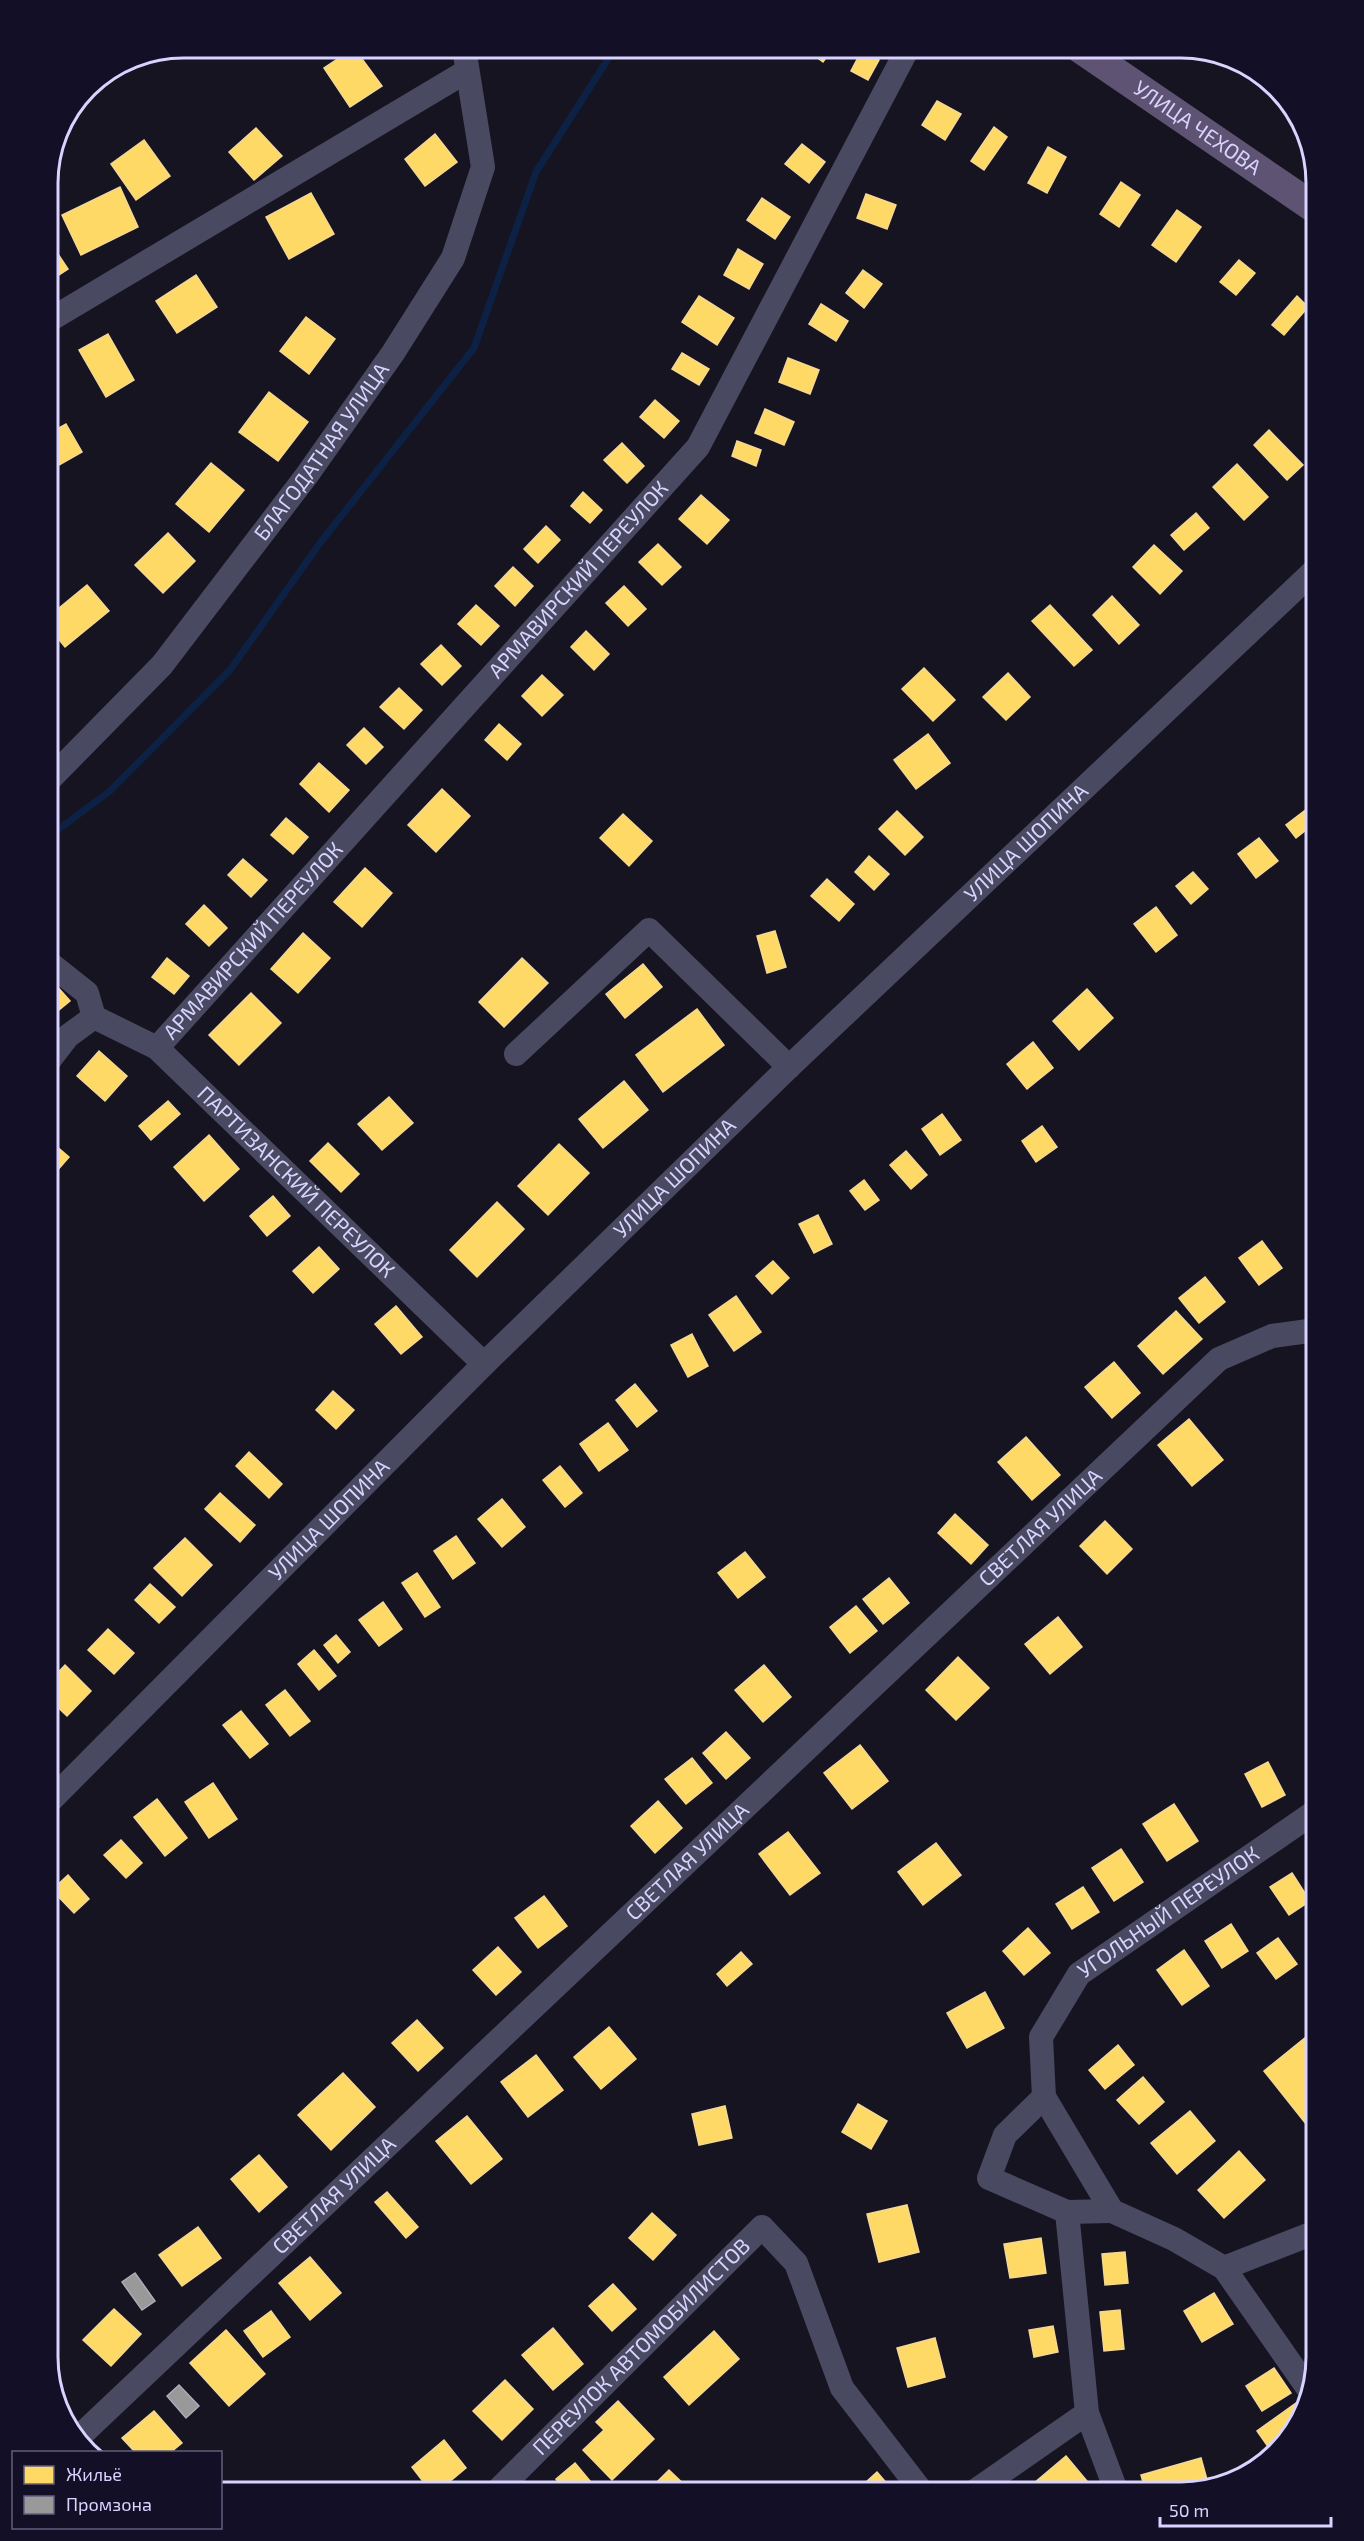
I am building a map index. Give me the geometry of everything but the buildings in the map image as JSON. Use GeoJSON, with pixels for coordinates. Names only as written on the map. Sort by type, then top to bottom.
{"type":"FeatureCollection","features":[{"type":"Feature","properties":{"kind":"main road","name":"УЛИЦА ЧЕХОВА"},"geometry":{"type":"LineString","coordinates":[[1096,59],[1306,202]]}},
{"type":"Feature","properties":{"kind":"street","name":"БЛАГОДАТНАЯ УЛИЦА"},"geometry":{"type":"LineString","coordinates":[[59,314],[465,59],[483,167],[453,258],[393,353],[307,475],[169,656],[59,770]]}},
{"type":"Feature","properties":{"kind":"street","name":"АРМАВИРСКИЙ ПЕРЕУЛОК"},"geometry":{"type":"LineString","coordinates":[[157,1048],[698,447],[902,59]]}},
{"type":"Feature","properties":{"kind":"street","name":"УЛИЦА ШОПИНА"},"geometry":{"type":"LineString","coordinates":[[58,1793],[484,1364],[789,1067],[1306,578]]}},
{"type":"Feature","properties":{"kind":"street"},"geometry":{"type":"LineString","coordinates":[[516,1054],[649,930],[789,1067]]}},
{"type":"Feature","properties":{"kind":"street"},"geometry":{"type":"LineString","coordinates":[[59,970],[87,993],[94,1017],[68,1036],[59,1048]]}},
{"type":"Feature","properties":{"kind":"street","name":"ПАРТИЗАНСКИЙ ПЕРЕУЛОК"},"geometry":{"type":"LineString","coordinates":[[94,1017],[157,1048],[484,1364]]}},
{"type":"Feature","properties":{"kind":"street","name":"СВЕТЛАЯ УЛИЦА"},"geometry":{"type":"LineString","coordinates":[[83,2433],[1219,1359],[1272,1336],[1306,1331]]}},
{"type":"Feature","properties":{"kind":"street","name":"УГОЛЬНЫЙ ПЕРЕУЛОК"},"geometry":{"type":"LineString","coordinates":[[1113,2211],[1044,2097],[1041,2037],[1080,1974],[1306,1818]]}},
{"type":"Feature","properties":{"kind":"street"},"geometry":{"type":"LineString","coordinates":[[1044,2097],[1005,2135],[989,2178],[1067,2212],[1113,2211],[1174,2239],[1224,2268],[1303,2381]]}},
{"type":"Feature","properties":{"kind":"street"},"geometry":{"type":"LineString","coordinates":[[1067,2212],[1087,2413],[1113,2482]]}},
{"type":"Feature","properties":{"kind":"street","name":"ПЕРЕУЛОК АВТОМОБИЛИСТОВ"},"geometry":{"type":"LineString","coordinates":[[506,2482],[762,2227],[796,2263],[842,2388],[915,2482]]}},
{"type":"Feature","properties":{"kind":"street"},"geometry":{"type":"LineString","coordinates":[[1224,2268],[1306,2236]]}},
{"type":"Feature","properties":{"kind":"street"},"geometry":{"type":"LineString","coordinates":[[988,2482],[1087,2413]]}},
{"type":"Feature","properties":{"kind":"waterway"},"geometry":{"type":"LineString","coordinates":[[59,829],[110,791],[230,670],[320,543],[474,348],[536,172],[608,58]]}}]}
